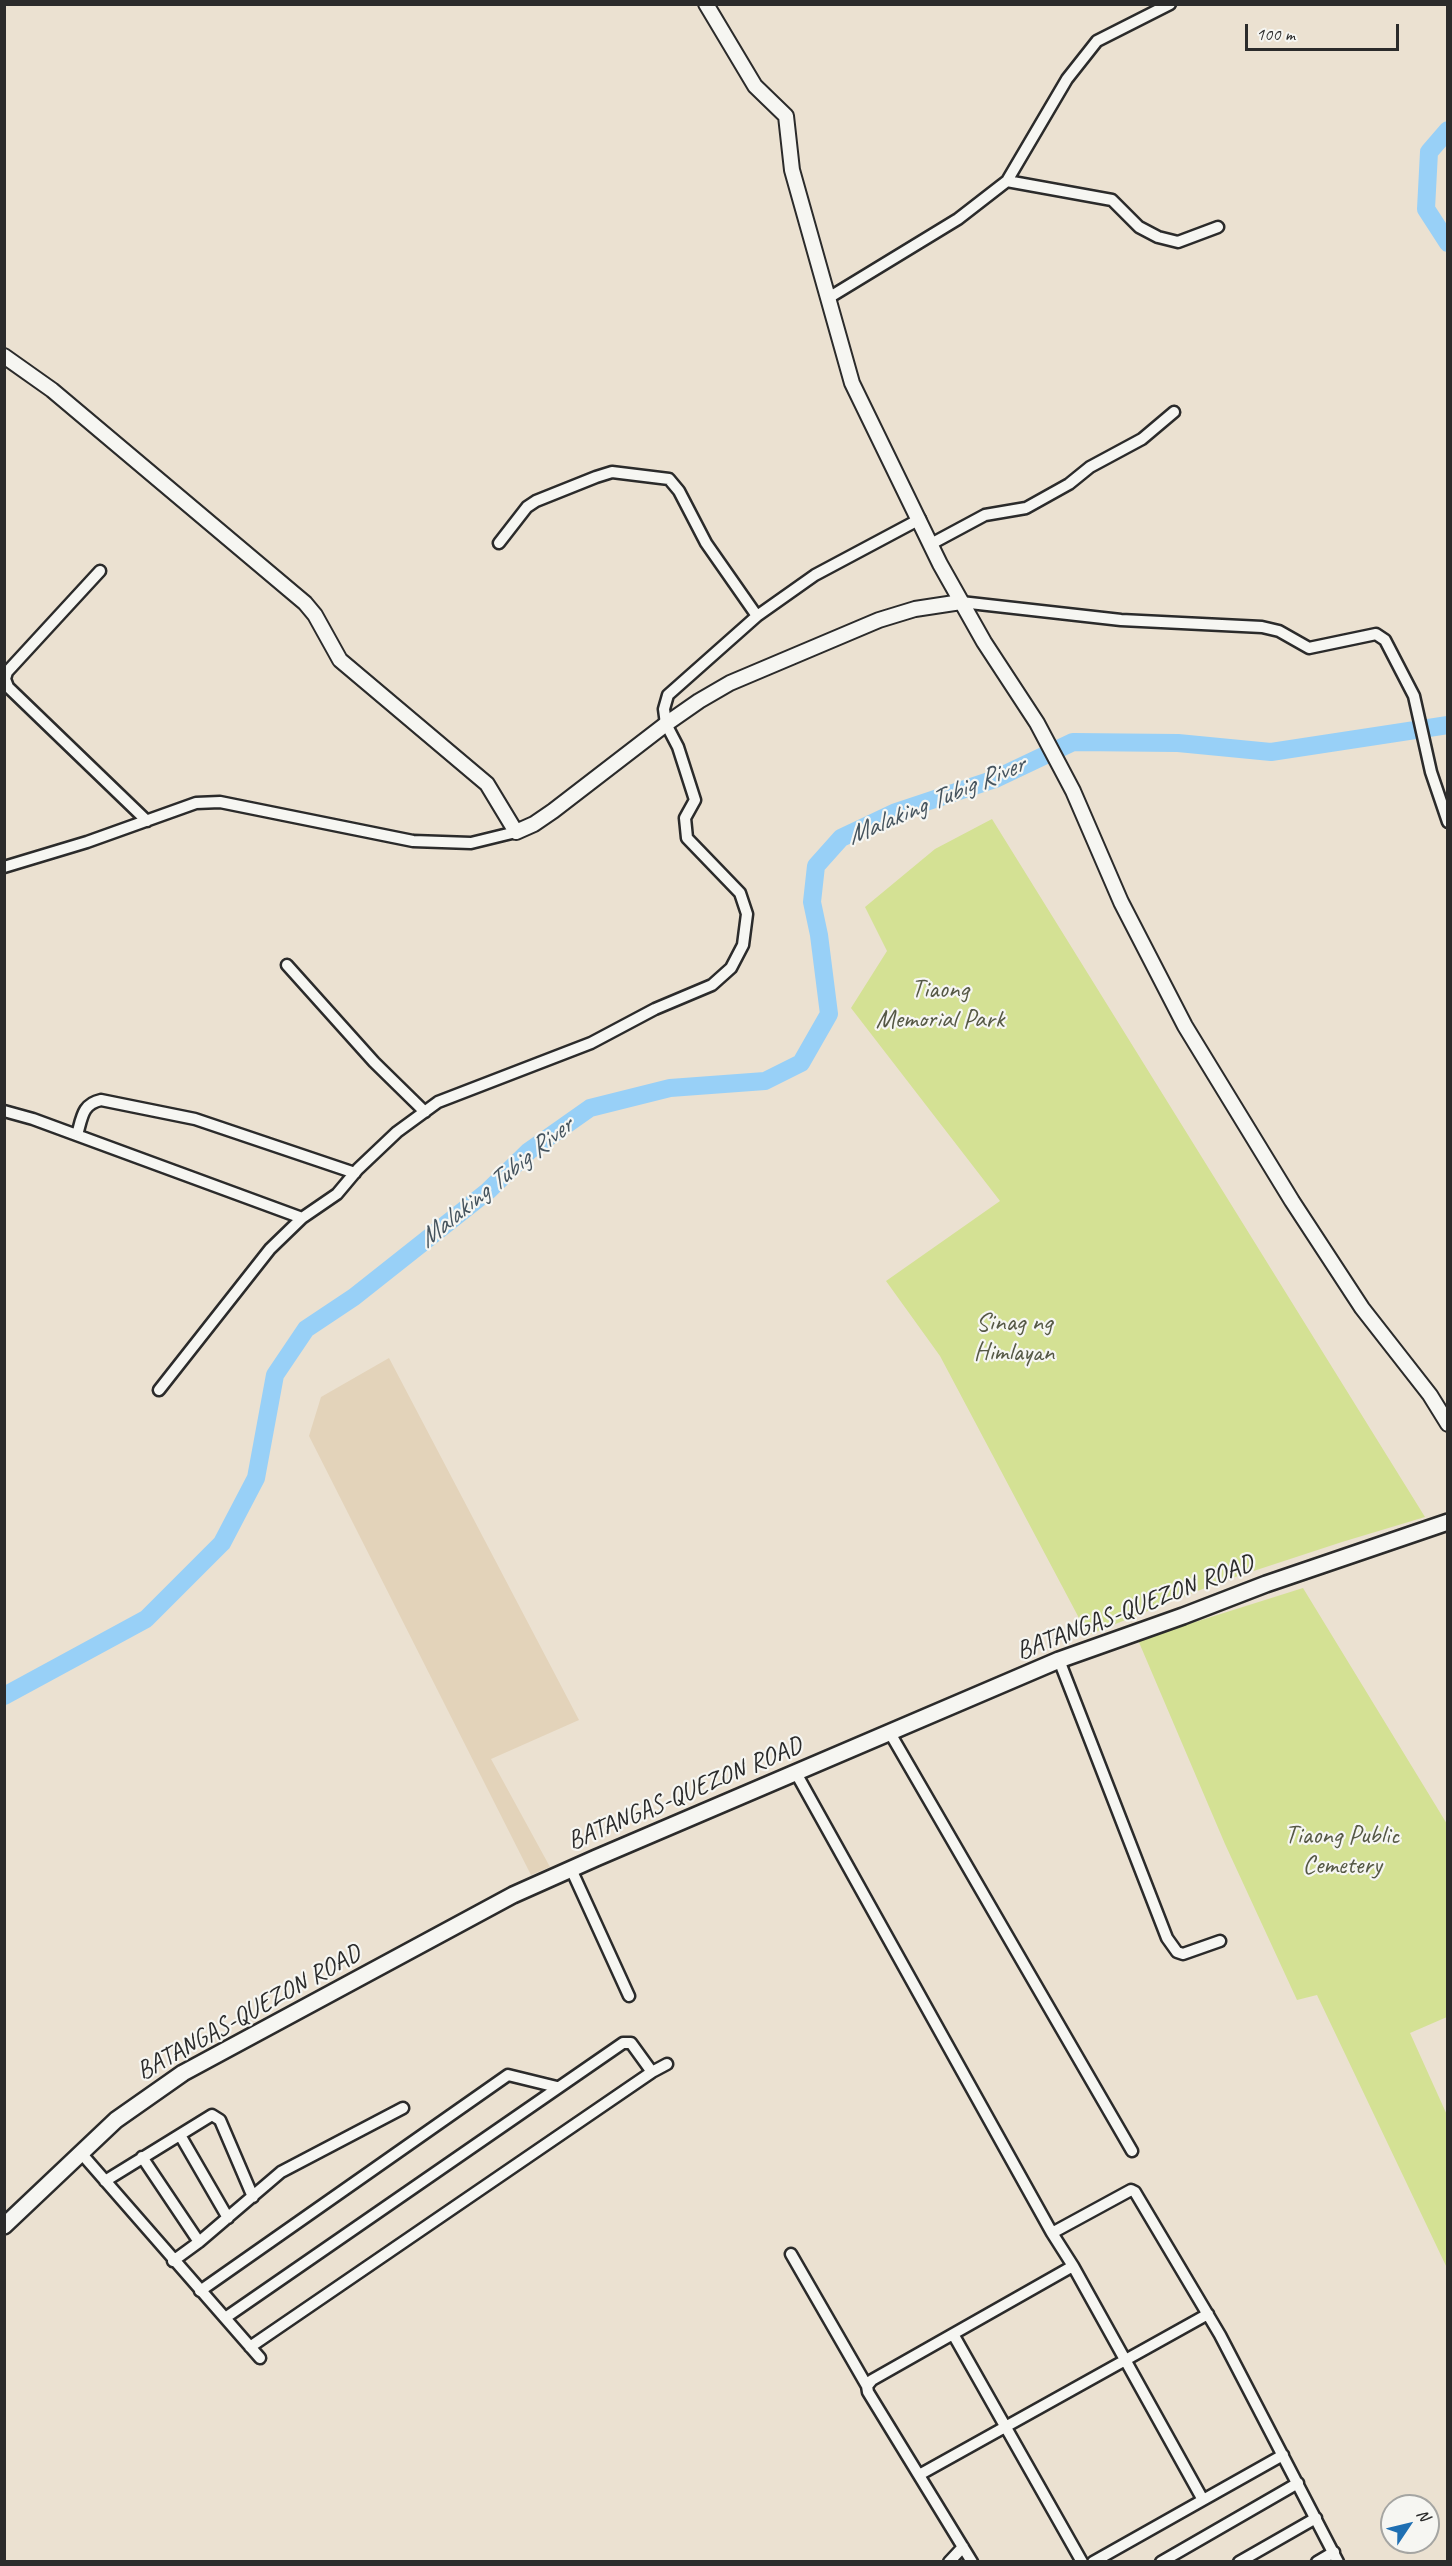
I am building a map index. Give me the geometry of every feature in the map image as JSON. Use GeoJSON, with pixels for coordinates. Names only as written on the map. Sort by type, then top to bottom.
{"type":"FeatureCollection","features":[{"type":"Feature","properties":{"kind":"main road","name":"BATANGAS-QUEZON ROAD"},"geometry":{"type":"LineString","coordinates":[[4,2226],[116,2120],[183,2073],[513,1895],[1059,1660],[1266,1584],[1448,1522]]}},
{"type":"Feature","properties":{"kind":"street"},"geometry":{"type":"LineString","coordinates":[[706,4],[755,86],[786,116],[792,170],[830,297],[852,383],[961,602],[1037,723],[1073,791],[1121,902],[1185,1026],[1362,1308],[1430,1395],[1448,1424]]}},
{"type":"Feature","properties":{"kind":"street"},"geometry":{"type":"LineString","coordinates":[[830,297],[958,219],[1007,181],[1067,79],[1097,41],[1170,4]]}},
{"type":"Feature","properties":{"kind":"street"},"geometry":{"type":"LineString","coordinates":[[1007,181],[1112,200],[1139,227],[1158,237],[1178,242],[1218,227]]}},
{"type":"Feature","properties":{"kind":"street"},"geometry":{"type":"LineString","coordinates":[[4,356],[52,390],[305,603],[315,615],[340,660],[487,784],[516,832]]}},
{"type":"Feature","properties":{"kind":"street"},"geometry":{"type":"LineString","coordinates":[[931,544],[985,515],[1026,508],[1069,484],[1090,467],[1142,439],[1174,412]]}},
{"type":"Feature","properties":{"kind":"street"},"geometry":{"type":"LineString","coordinates":[[499,543],[527,507],[536,501],[596,477],[612,472],[669,479],[679,491],[706,543],[757,616]]}},
{"type":"Feature","properties":{"kind":"street"},"geometry":{"type":"LineString","coordinates":[[159,1390],[270,1249],[302,1218],[337,1194],[397,1132],[424,1112],[438,1102],[591,1042],[655,1009],[712,986],[731,969],[743,945],[747,914],[740,893],[687,838],[685,818],[695,800],[678,747],[666,724],[664,709],[668,695],[757,616],[815,575],[920,519]]}},
{"type":"Feature","properties":{"kind":"street"},"geometry":{"type":"LineString","coordinates":[[100,570],[7,672],[5,679],[8,687],[54,734],[147,821]]}},
{"type":"Feature","properties":{"kind":"street"},"geometry":{"type":"LineString","coordinates":[[4,867],[87,842],[196,803],[220,802],[413,841],[471,843],[516,832],[554,811],[666,724],[730,683],[838,636],[915,609],[961,602],[1121,620],[1262,627],[1280,631],[1309,648],[1376,634],[1385,640],[1414,696],[1431,772],[1448,822]]}},
{"type":"Feature","properties":{"kind":"street"},"geometry":{"type":"LineString","coordinates":[[286,965],[374,1062],[424,1112]]}},
{"type":"Feature","properties":{"kind":"street"},"geometry":{"type":"LineString","coordinates":[[77,1135],[85,1107],[91,1102],[101,1100],[195,1119],[355,1173]]}},
{"type":"Feature","properties":{"kind":"street"},"geometry":{"type":"LineString","coordinates":[[4,1111],[77,1135],[302,1218]]}},
{"type":"Feature","properties":{"kind":"street"},"geometry":{"type":"LineString","coordinates":[[1059,1660],[1167,1938],[1177,1952],[1183,1954],[1220,1941]]}},
{"type":"Feature","properties":{"kind":"street"},"geometry":{"type":"LineString","coordinates":[[890,1733],[1131,2151]]}},
{"type":"Feature","properties":{"kind":"street"},"geometry":{"type":"LineString","coordinates":[[796,1773],[1203,2500]]}},
{"type":"Feature","properties":{"kind":"street"},"geometry":{"type":"LineString","coordinates":[[571,1869],[628,1996]]}},
{"type":"Feature","properties":{"kind":"street"},"geometry":{"type":"LineString","coordinates":[[225,2318],[557,2086],[628,2042],[652,2072]]}},
{"type":"Feature","properties":{"kind":"street"},"geometry":{"type":"LineString","coordinates":[[250,2347],[652,2072],[667,2064]]}},
{"type":"Feature","properties":{"kind":"street"},"geometry":{"type":"LineString","coordinates":[[200,2291],[508,2075],[557,2086]]}},
{"type":"Feature","properties":{"kind":"street"},"geometry":{"type":"LineString","coordinates":[[173,2261],[200,2242],[281,2172],[403,2108]]}},
{"type":"Feature","properties":{"kind":"street"},"geometry":{"type":"LineString","coordinates":[[105,2181],[212,2115],[220,2120],[253,2197]]}},
{"type":"Feature","properties":{"kind":"street"},"geometry":{"type":"LineString","coordinates":[[180,2135],[228,2218]]}},
{"type":"Feature","properties":{"kind":"street"},"geometry":{"type":"LineString","coordinates":[[81,2153],[260,2358]]}},
{"type":"Feature","properties":{"kind":"street"},"geometry":{"type":"LineString","coordinates":[[142,2157],[200,2242]]}},
{"type":"Feature","properties":{"kind":"street"},"geometry":{"type":"LineString","coordinates":[[1052,2233],[1131,2190],[1136,2192],[1208,2314],[1336,2557],[1317,2562]]}},
{"type":"Feature","properties":{"kind":"street"},"geometry":{"type":"LineString","coordinates":[[791,2254],[867,2386],[868,2392],[972,2562]]}},
{"type":"Feature","properties":{"kind":"street"},"geometry":{"type":"LineString","coordinates":[[867,2386],[872,2380],[1073,2266]]}},
{"type":"Feature","properties":{"kind":"street"},"geometry":{"type":"LineString","coordinates":[[919,2475],[1208,2314]]}},
{"type":"Feature","properties":{"kind":"street"},"geometry":{"type":"LineString","coordinates":[[953,2334],[1082,2562]]}},
{"type":"Feature","properties":{"kind":"street"},"geometry":{"type":"LineString","coordinates":[[1093,2562],[1283,2455]]}},
{"type":"Feature","properties":{"kind":"street"},"geometry":{"type":"LineString","coordinates":[[1161,2562],[1298,2483]]}},
{"type":"Feature","properties":{"kind":"street"},"geometry":{"type":"LineString","coordinates":[[1239,2562],[1316,2518]]}},
{"type":"Feature","properties":{"kind":"street"},"geometry":{"type":"LineString","coordinates":[[949,2562],[963,2547]]}},
{"type":"Feature","properties":{"kind":"shaded area"},"geometry":{"type":"Polygon","coordinates":[[[389,1358],[579,1720],[491,1759],[550,1867],[531,1875],[309,1436],[321,1397],[389,1358]]]}},
{"type":"Feature","properties":{"kind":"green space"},"geometry":{"type":"Polygon","coordinates":[[[992,819],[1425,1517],[1220,1582],[1088,1635],[940,1356],[886,1281],[1000,1201],[851,1008],[887,951],[865,907],[935,849],[992,819]]]}},
{"type":"Feature","properties":{"kind":"green space","name":"Tiaong Public Cemetery"},"geometry":{"type":"Polygon","coordinates":[[[1303,1588],[1447,1824],[1447,2017],[1410,2033],[1447,2115],[1447,2268],[1317,1995],[1297,2000],[1225,1844],[1138,1640],[1303,1588]]]}},
{"type":"Feature","properties":{"kind":"waterway"},"geometry":{"type":"LineString","coordinates":[[1448,130],[1429,152],[1426,209],[1448,243]]}},
{"type":"Feature","properties":{"kind":"waterway","name":"Malaking Tubig River"},"geometry":{"type":"LineString","coordinates":[[4,1696],[146,1619],[222,1543],[256,1478],[275,1375],[306,1329],[354,1297],[488,1191],[529,1151],[590,1108],[670,1088],[765,1081],[801,1063],[829,1014],[819,935],[812,902],[816,866],[841,838],[896,812],[995,779],[1073,742],[1178,743],[1271,752],[1448,725]]}},
{"type":"Feature","properties":{"kind":"park label","name":"Tiaong Memorial Park"},"geometry":{"type":"Point","coordinates":[940,1005]}},
{"type":"Feature","properties":{"kind":"park label","name":"Sinag ng Himlayan"},"geometry":{"type":"Point","coordinates":[1014,1338]}}]}
